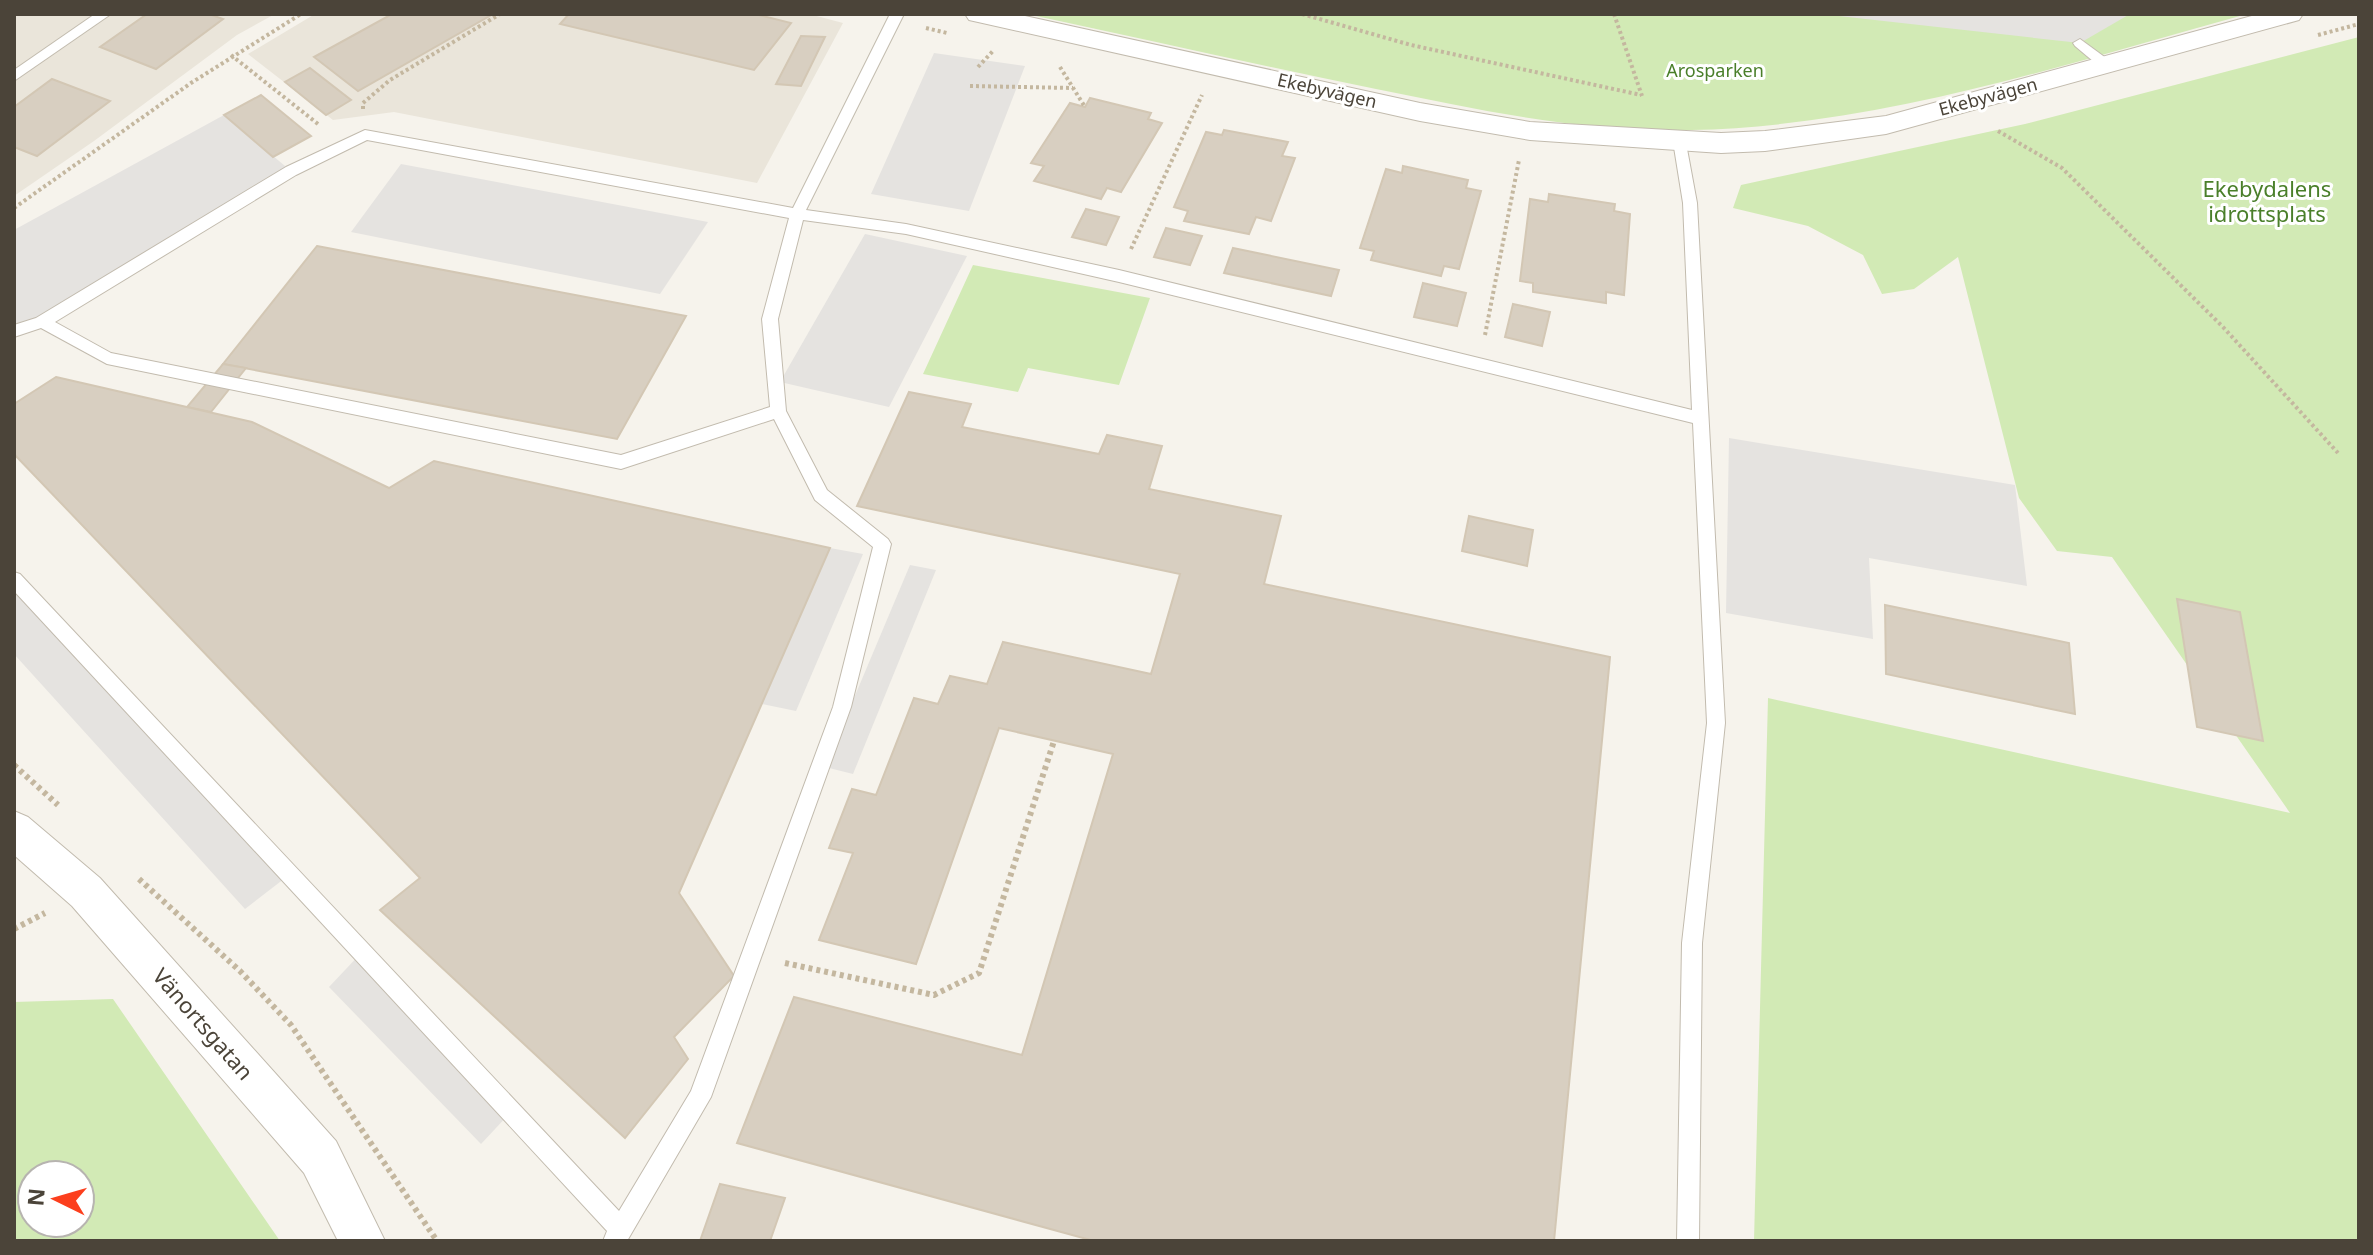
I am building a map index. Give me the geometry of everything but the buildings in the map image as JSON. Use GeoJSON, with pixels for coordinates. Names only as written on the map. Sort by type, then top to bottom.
{"type":"FeatureCollection","features":[{"type":"Feature","properties":{"kind":"street","name":"Ekebyvägen"},"geometry":{"type":"LineString","coordinates":[[978,14],[1436,115],[1530,131],[1680,141],[1765,141],[1886,125],[2290,14]]}},
{"type":"Feature","properties":{"kind":"street","name":"Vänortsgatan"},"geometry":{"type":"LineString","coordinates":[[14,830],[86,892],[320,1157],[362,1241]]}},
{"type":"Feature","properties":{"kind":"lane"},"geometry":{"type":"LineString","coordinates":[[14,77],[104,14]]}},
{"type":"Feature","properties":{"kind":"lane"},"geometry":{"type":"LineString","coordinates":[[14,579],[618,1236],[700,1097],[842,707],[882,544],[821,495],[778,411],[770,319],[797,214],[897,14]]}},
{"type":"Feature","properties":{"kind":"lane"},"geometry":{"type":"LineString","coordinates":[[2080,43],[2105,64]]}},
{"type":"Feature","properties":{"kind":"lane"},"geometry":{"type":"LineString","coordinates":[[14,331],[42,322],[291,171],[365,135],[797,214],[906,229],[1119,276],[1700,418]]}},
{"type":"Feature","properties":{"kind":"lane"},"geometry":{"type":"LineString","coordinates":[[1680,141],[1690,203],[1716,723],[1692,943],[1688,1241]]}},
{"type":"Feature","properties":{"kind":"lane"},"geometry":{"type":"LineString","coordinates":[[42,322],[107,358],[621,462],[778,411]]}},
{"type":"Feature","properties":{"kind":"path"},"geometry":{"type":"LineString","coordinates":[[14,208],[101,151],[231,55],[301,14]]}},
{"type":"Feature","properties":{"kind":"path"},"geometry":{"type":"LineString","coordinates":[[365,135],[363,103],[390,80],[500,14]]}},
{"type":"Feature","properties":{"kind":"path"},"geometry":{"type":"LineString","coordinates":[[1302,14],[1411,45],[1641,95]]}},
{"type":"Feature","properties":{"kind":"path"},"geometry":{"type":"LineString","coordinates":[[1614,14],[1641,95],[1680,141]]}},
{"type":"Feature","properties":{"kind":"path"},"geometry":{"type":"LineString","coordinates":[[2330,21],[2341,29]]}},
{"type":"Feature","properties":{"kind":"path"},"geometry":{"type":"LineString","coordinates":[[978,67],[996,47]]}},
{"type":"Feature","properties":{"kind":"path"},"geometry":{"type":"LineString","coordinates":[[231,55],[345,145]]}},
{"type":"Feature","properties":{"kind":"path"},"geometry":{"type":"LineString","coordinates":[[1055,60],[1085,107]]}},
{"type":"Feature","properties":{"kind":"path"},"geometry":{"type":"LineString","coordinates":[[970,86],[1073,88]]}},
{"type":"Feature","properties":{"kind":"path"},"geometry":{"type":"LineString","coordinates":[[1119,276],[1203,94]]}},
{"type":"Feature","properties":{"kind":"path"},"geometry":{"type":"LineString","coordinates":[[1990,126],[2062,168],[2223,327],[2338,453]]}},
{"type":"Feature","properties":{"kind":"path"},"geometry":{"type":"LineString","coordinates":[[1479,364],[1519,159]]}},
{"type":"Feature","properties":{"kind":"path"},"geometry":{"type":"LineString","coordinates":[[752,956],[934,995],[979,973],[1054,741]]}},
{"type":"Feature","properties":{"kind":"shaded area"},"geometry":{"type":"Polygon","coordinates":[[[14,14],[275,14],[237,35],[14,196],[14,14]]]}},
{"type":"Feature","properties":{"kind":"shaded area"},"geometry":{"type":"Polygon","coordinates":[[[315,14],[809,14],[843,23],[757,183],[394,112],[333,120],[248,54],[315,14]]]}},
{"type":"Feature","properties":{"kind":"shaded area"},"geometry":{"type":"Polygon","coordinates":[[[1821,14],[2130,14],[2080,43],[1821,14]]]}},
{"type":"Feature","properties":{"kind":"shaded area"},"geometry":{"type":"Polygon","coordinates":[[[934,53],[1025,66],[969,211],[871,194],[934,53]]]}},
{"type":"Feature","properties":{"kind":"shaded area"},"geometry":{"type":"Polygon","coordinates":[[[224,115],[291,171],[14,331],[14,230],[224,115]]]}},
{"type":"Feature","properties":{"kind":"shaded area"},"geometry":{"type":"Polygon","coordinates":[[[401,164],[708,222],[660,294],[351,232],[401,164]]]}},
{"type":"Feature","properties":{"kind":"shaded area"},"geometry":{"type":"Polygon","coordinates":[[[865,234],[967,256],[889,407],[780,382],[865,234]]]}},
{"type":"Feature","properties":{"kind":"shaded area"},"geometry":{"type":"Polygon","coordinates":[[[1729,438],[2015,485],[2027,586],[1869,558],[1873,639],[1726,613],[1729,438]]]}},
{"type":"Feature","properties":{"kind":"shaded area"},"geometry":{"type":"Polygon","coordinates":[[[830,548],[863,554],[796,711],[762,704],[830,548]]]}},
{"type":"Feature","properties":{"kind":"shaded area"},"geometry":{"type":"Polygon","coordinates":[[[910,565],[936,570],[853,774],[825,767],[910,565]]]}},
{"type":"Feature","properties":{"kind":"shaded area"},"geometry":{"type":"Polygon","coordinates":[[[14,582],[289,875],[245,909],[14,654],[14,582]]]}},
{"type":"Feature","properties":{"kind":"shaded area"},"geometry":{"type":"Polygon","coordinates":[[[362,952],[511,1112],[481,1144],[329,987],[362,952]]]}},
{"type":"Feature","properties":{"kind":"green space","name":"Arosparken"},"geometry":{"type":"Polygon","coordinates":[[[1027,14],[2247,14],[2041,72],[1903,105],[1762,126],[1651,130],[1572,124],[1493,112],[1027,14]]]}},
{"type":"Feature","properties":{"kind":"green space","name":"Ekebydalens idrottsplats"},"geometry":{"type":"Polygon","coordinates":[[[2359,37],[2359,1241],[1754,1241],[1768,698],[2290,813],[2112,557],[2057,551],[2019,498],[1958,257],[1914,289],[1882,294],[1863,255],[1808,226],[1733,208],[1741,185],[2025,124],[2359,37]]]}},
{"type":"Feature","properties":{"kind":"green space"},"geometry":{"type":"Polygon","coordinates":[[[973,265],[1150,298],[1119,385],[1028,368],[1018,392],[923,374],[973,265]]]}},
{"type":"Feature","properties":{"kind":"green space"},"geometry":{"type":"Polygon","coordinates":[[[113,999],[280,1241],[14,1241],[14,1002],[113,999]]]}}]}
